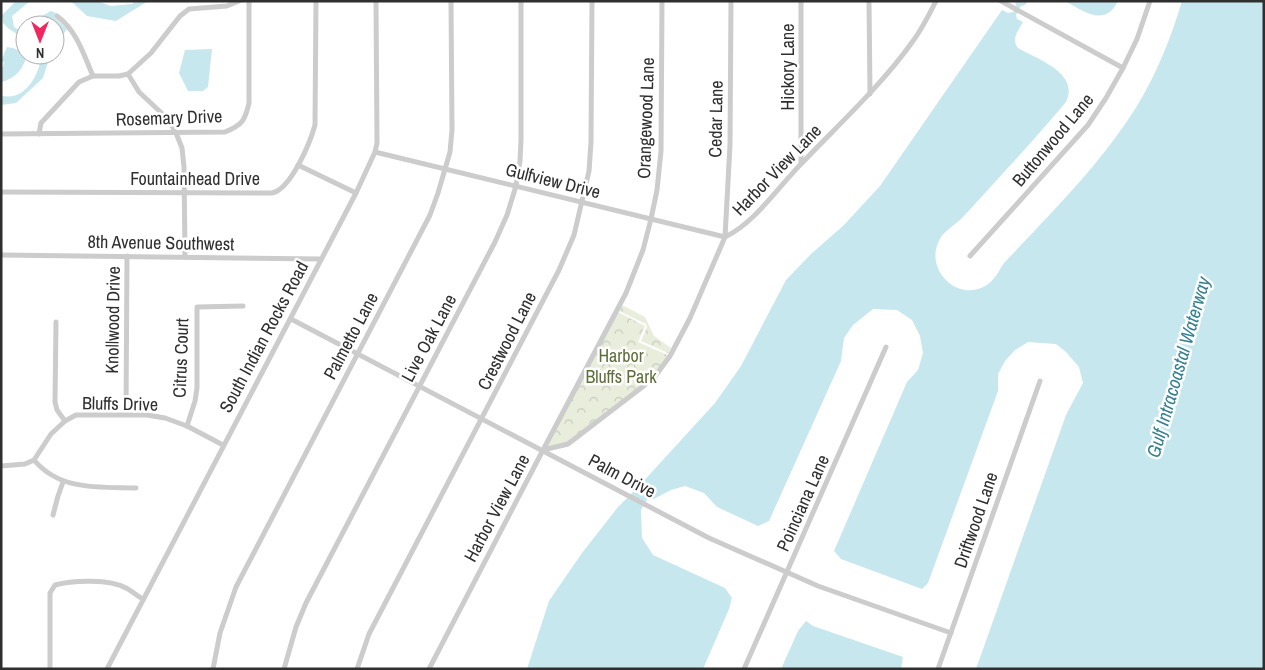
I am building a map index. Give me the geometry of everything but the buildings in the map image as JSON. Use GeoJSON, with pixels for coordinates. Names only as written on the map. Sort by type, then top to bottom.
{"type":"FeatureCollection","features":[{"type":"Feature","properties":{"kind":"street"},"geometry":{"type":"LineString","coordinates":[[39,134],[41,123],[78,82],[93,76],[128,74],[167,35],[180,16],[189,9],[228,6],[239,1]]}},
{"type":"Feature","properties":{"kind":"street","name":"Rosemary Drive"},"geometry":{"type":"LineString","coordinates":[[1,134],[176,134],[225,132],[239,126],[243,121],[249,103],[249,1]]}},
{"type":"Feature","properties":{"kind":"street","name":"Fountainhead Drive"},"geometry":{"type":"LineString","coordinates":[[1,192],[277,192],[286,184],[298,164],[312,138],[315,125],[316,1]]}},
{"type":"Feature","properties":{"kind":"street","name":"South Indian Rocks Road"},"geometry":{"type":"LineString","coordinates":[[107,669],[291,319],[375,152],[376,1]]}},
{"type":"Feature","properties":{"kind":"street","name":"Palmetto Lane"},"geometry":{"type":"LineString","coordinates":[[213,669],[223,625],[236,588],[430,215],[450,152],[452,130],[451,1]]}},
{"type":"Feature","properties":{"kind":"street","name":"Live Oak Lane"},"geometry":{"type":"LineString","coordinates":[[284,669],[296,627],[306,603],[495,242],[507,215],[516,186],[522,140],[521,1]]}},
{"type":"Feature","properties":{"kind":"street","name":"Crestwood Lane"},"geometry":{"type":"LineString","coordinates":[[357,669],[369,634],[481,420],[574,235],[589,171],[592,1]]}},
{"type":"Feature","properties":{"kind":"street","name":"Orangewood Lane"},"geometry":{"type":"LineString","coordinates":[[543,450],[626,293],[643,250],[657,190],[661,151],[662,1]]}},
{"type":"Feature","properties":{"kind":"street","name":"Cedar Lane"},"geometry":{"type":"LineString","coordinates":[[725,237],[730,145],[731,1]]}},
{"type":"Feature","properties":{"kind":"street","name":"Hickory Lane"},"geometry":{"type":"LineString","coordinates":[[801,1],[801,163]]}},
{"type":"Feature","properties":{"kind":"street"},"geometry":{"type":"LineString","coordinates":[[869,1],[870,94]]}},
{"type":"Feature","properties":{"kind":"street","name":"Harbor View Lane"},"geometry":{"type":"LineString","coordinates":[[429,669],[543,450],[568,444],[656,375],[670,356],[690,318],[725,237],[737,231],[748,221],[801,163],[870,94],[913,41],[936,1]]}},
{"type":"Feature","properties":{"kind":"street"},"geometry":{"type":"LineString","coordinates":[[1001,1],[1123,68]]}},
{"type":"Feature","properties":{"kind":"street","name":"Buttonwood Lane"},"geometry":{"type":"LineString","coordinates":[[970,256],[1088,125],[1106,98],[1137,40],[1150,1]]}},
{"type":"Feature","properties":{"kind":"street"},"geometry":{"type":"LineString","coordinates":[[65,22],[77,38],[93,76]]}},
{"type":"Feature","properties":{"kind":"street"},"geometry":{"type":"LineString","coordinates":[[128,74],[139,92],[168,119],[182,148],[185,256]]}},
{"type":"Feature","properties":{"kind":"street","name":"Gulfview Drive"},"geometry":{"type":"LineString","coordinates":[[375,152],[725,237]]}},
{"type":"Feature","properties":{"kind":"street"},"geometry":{"type":"LineString","coordinates":[[298,164],[356,193]]}},
{"type":"Feature","properties":{"kind":"street","name":"8th Avenue Southwest"},"geometry":{"type":"LineString","coordinates":[[1,255],[321,259]]}},
{"type":"Feature","properties":{"kind":"street","name":"Knollwood Drive"},"geometry":{"type":"LineString","coordinates":[[126,414],[128,256]]}},
{"type":"Feature","properties":{"kind":"street","name":"Citrus Court"},"geometry":{"type":"LineString","coordinates":[[187,426],[197,388],[197,307],[243,306]]}},
{"type":"Feature","properties":{"kind":"street","name":"Palm Drive"},"geometry":{"type":"LineString","coordinates":[[291,319],[709,538],[860,601],[951,633]]}},
{"type":"Feature","properties":{"kind":"street"},"geometry":{"type":"LineString","coordinates":[[56,322],[55,402],[57,410],[65,421]]}},
{"type":"Feature","properties":{"kind":"street","name":"Poinciana Lane"},"geometry":{"type":"LineString","coordinates":[[744,669],[886,347]]}},
{"type":"Feature","properties":{"kind":"street","name":"Driftwood Lane"},"geometry":{"type":"LineString","coordinates":[[938,669],[1040,381]]}},
{"type":"Feature","properties":{"kind":"street","name":"Bluffs Drive"},"geometry":{"type":"LineString","coordinates":[[34,460],[51,434],[65,421],[76,415],[126,414],[165,418],[187,426],[223,446]]}},
{"type":"Feature","properties":{"kind":"street"},"geometry":{"type":"LineString","coordinates":[[1,466],[25,464],[34,460],[47,473],[63,482],[90,487],[136,488]]}},
{"type":"Feature","properties":{"kind":"street"},"geometry":{"type":"LineString","coordinates":[[53,515],[63,482]]}},
{"type":"Feature","properties":{"kind":"street"},"geometry":{"type":"LineString","coordinates":[[50,669],[50,593],[55,585],[66,582],[112,583],[125,588],[143,599]]}},
{"type":"Feature","properties":{"kind":"green space"},"geometry":{"type":"Polygon","coordinates":[[[622,305],[645,317],[654,336],[671,348],[668,353],[641,341],[647,327],[646,324],[619,311],[622,305]]]}},
{"type":"Feature","properties":{"kind":"green space","name":"Harbor Bluffs Park"},"geometry":{"type":"Polygon","coordinates":[[[616,311],[645,326],[638,342],[670,356],[656,375],[568,444],[543,450],[616,311]]]}},
{"type":"Feature","properties":{"kind":"water"},"geometry":{"type":"Polygon","coordinates":[[[16,1],[30,1],[12,16],[15,33],[3,23],[2,15],[16,1]]]}},
{"type":"Feature","properties":{"kind":"water"},"geometry":{"type":"Polygon","coordinates":[[[67,1],[97,1],[111,6],[132,4],[135,1],[148,1],[116,21],[87,16],[72,2],[67,1]]]}},
{"type":"Feature","properties":{"kind":"water","name":"Gulf Intracoastal Waterway"},"geometry":{"type":"Polygon","coordinates":[[[1015,1],[1028,1],[1025,5],[1021,6],[1016,15],[1017,19],[1023,22],[1016,35],[1016,45],[1018,48],[1045,62],[1062,75],[1067,83],[1069,92],[1066,102],[1041,131],[964,216],[946,231],[940,239],[935,254],[936,264],[940,273],[955,287],[965,290],[975,290],[991,281],[1004,263],[1075,188],[1108,148],[1137,106],[1151,81],[1168,42],[1182,1],[1264,1],[1264,669],[976,669],[1066,415],[1083,383],[1079,367],[1056,344],[1028,342],[1015,350],[1005,361],[998,374],[998,391],[928,583],[922,589],[841,559],[834,551],[907,382],[918,370],[923,353],[920,336],[912,320],[897,310],[873,309],[853,325],[844,338],[841,361],[769,521],[758,526],[717,507],[704,493],[685,486],[671,490],[654,499],[648,498],[641,510],[642,538],[653,555],[725,588],[732,598],[703,669],[527,669],[549,601],[582,553],[618,507],[715,403],[741,366],[786,280],[811,254],[843,226],[880,186],[1002,10],[1008,13],[1013,12],[1016,6],[1015,1]]]}},
{"type":"Feature","properties":{"kind":"water"},"geometry":{"type":"Polygon","coordinates":[[[1065,1],[1118,1],[1107,14],[1100,16],[1086,13],[1065,1]]]}},
{"type":"Feature","properties":{"kind":"water"},"geometry":{"type":"Polygon","coordinates":[[[51,11],[56,13],[55,15],[44,15],[51,11]]]}},
{"type":"Feature","properties":{"kind":"water"},"geometry":{"type":"Polygon","coordinates":[[[7,47],[13,48],[15,49],[15,65],[23,65],[17,74],[1,82],[1,67],[3,67],[4,62],[1,61],[7,47]]]}},
{"type":"Feature","properties":{"kind":"water"},"geometry":{"type":"Polygon","coordinates":[[[212,49],[208,87],[203,91],[188,91],[179,73],[185,50],[212,49]]]}},
{"type":"Feature","properties":{"kind":"water"},"geometry":{"type":"Polygon","coordinates":[[[39,65],[47,65],[43,78],[16,103],[1,105],[1,96],[19,94],[29,86],[39,65]]]}},
{"type":"Feature","properties":{"kind":"water"},"geometry":{"type":"Polygon","coordinates":[[[806,621],[813,626],[903,657],[901,669],[781,669],[798,631],[806,621]]]}}]}
